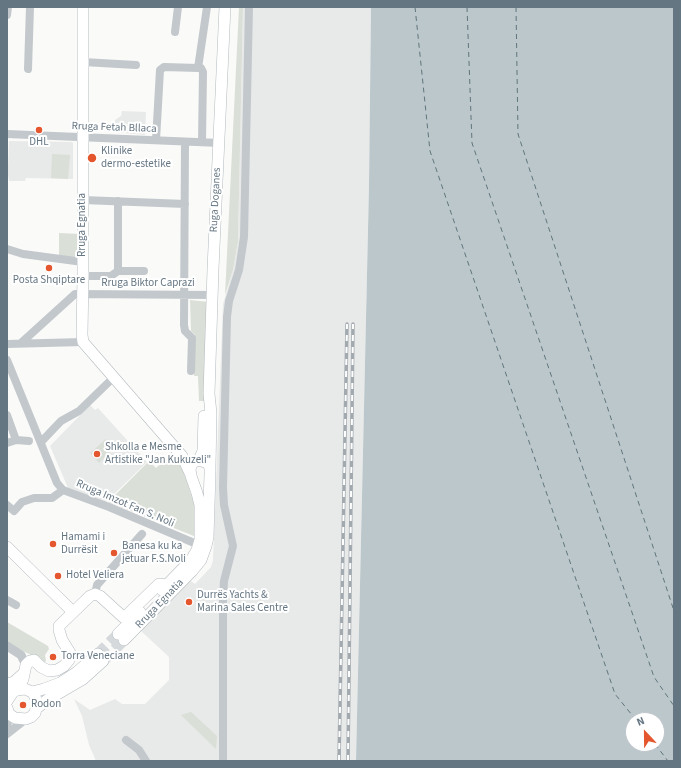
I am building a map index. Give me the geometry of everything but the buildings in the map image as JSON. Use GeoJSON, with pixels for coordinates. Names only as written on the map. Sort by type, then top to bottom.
{"type":"FeatureCollection","features":[{"type":"Feature","properties":{"kind":"main road","name":"Rruga Egnatia"},"geometry":{"type":"LineString","coordinates":[[83,7],[83,342],[182,456],[191,474],[200,505],[201,535],[199,545],[190,560],[121,637],[192,571],[201,560],[208,537],[211,413],[209,394]]}},
{"type":"Feature","properties":{"kind":"main road","name":"Ruga Doganes"},"geometry":{"type":"LineString","coordinates":[[209,394],[225,7]]}},
{"type":"Feature","properties":{"kind":"main road"},"geometry":{"type":"LineString","coordinates":[[198,461],[205,461],[210,471],[207,479],[201,481],[195,480],[191,474],[191,466],[198,461],[203,451],[204,422],[209,394]]}},
{"type":"Feature","properties":{"kind":"main road","name":"Rruga Egnatia"},"geometry":{"type":"LineString","coordinates":[[149,417],[198,461]]}},
{"type":"Feature","properties":{"kind":"main road"},"geometry":{"type":"LineString","coordinates":[[7,547],[73,612]]}},
{"type":"Feature","properties":{"kind":"main road"},"geometry":{"type":"LineString","coordinates":[[10,692],[21,684],[28,666],[41,667],[49,671],[57,670],[64,666],[69,660],[70,653],[62,640],[59,630],[61,623],[90,596],[95,594],[100,596],[123,617],[127,615],[159,584],[167,585]]}},
{"type":"Feature","properties":{"kind":"main road"},"geometry":{"type":"LineString","coordinates":[[8,711],[18,719],[26,719],[31,717],[37,708],[47,700],[83,679],[101,658],[60,683],[32,692]]}},
{"type":"Feature","properties":{"kind":"main road"},"geometry":{"type":"LineString","coordinates":[[10,692],[25,689],[32,692],[37,700],[37,708]]}},
{"type":"Feature","properties":{"kind":"street"},"geometry":{"type":"LineString","coordinates":[[7,14],[8,7]]}},
{"type":"Feature","properties":{"kind":"street"},"geometry":{"type":"LineString","coordinates":[[28,69],[30,7]]}},
{"type":"Feature","properties":{"kind":"street"},"geometry":{"type":"LineString","coordinates":[[175,32],[178,7]]}},
{"type":"Feature","properties":{"kind":"street"},"geometry":{"type":"LineString","coordinates":[[198,68],[207,7]]}},
{"type":"Feature","properties":{"kind":"street"},"geometry":{"type":"LineString","coordinates":[[223,761],[223,598],[224,582],[233,546],[224,505],[223,488],[228,318],[229,301],[239,270],[244,237],[249,7]]}},
{"type":"Feature","properties":{"kind":"street"},"geometry":{"type":"LineString","coordinates":[[83,62],[136,65]]}},
{"type":"Feature","properties":{"kind":"street"},"geometry":{"type":"LineString","coordinates":[[156,140],[160,70],[164,67],[201,68],[202,142]]}},
{"type":"Feature","properties":{"kind":"street","name":"Rruga Fetah Bllaca"},"geometry":{"type":"LineString","coordinates":[[7,134],[220,143]]}},
{"type":"Feature","properties":{"kind":"street"},"geometry":{"type":"LineString","coordinates":[[185,142],[184,328],[192,337],[191,371]]}},
{"type":"Feature","properties":{"kind":"street"},"geometry":{"type":"LineString","coordinates":[[83,200],[185,204]]}},
{"type":"Feature","properties":{"kind":"street"},"geometry":{"type":"LineString","coordinates":[[118,201],[118,271]]}},
{"type":"Feature","properties":{"kind":"street"},"geometry":{"type":"LineString","coordinates":[[7,249],[23,254],[83,262]]}},
{"type":"Feature","properties":{"kind":"street"},"geometry":{"type":"LineString","coordinates":[[83,276],[111,276],[118,271],[144,271]]}},
{"type":"Feature","properties":{"kind":"street"},"geometry":{"type":"LineString","coordinates":[[21,343],[70,298],[76,294],[83,295]]}},
{"type":"Feature","properties":{"kind":"street","name":"Rruga Biktor Caprazi"},"geometry":{"type":"LineString","coordinates":[[83,295],[212,295]]}},
{"type":"Feature","properties":{"kind":"street"},"geometry":{"type":"LineString","coordinates":[[7,344],[83,342]]}},
{"type":"Feature","properties":{"kind":"street","name":"Rruga Imzot Fan S. Noli"},"geometry":{"type":"LineString","coordinates":[[7,360],[57,483],[63,490],[199,545]]}},
{"type":"Feature","properties":{"kind":"street"},"geometry":{"type":"LineString","coordinates":[[41,442],[61,421],[79,410],[113,378]]}},
{"type":"Feature","properties":{"kind":"street"},"geometry":{"type":"LineString","coordinates":[[7,415],[16,440]]}},
{"type":"Feature","properties":{"kind":"street"},"geometry":{"type":"LineString","coordinates":[[7,443],[16,440],[29,441]]}},
{"type":"Feature","properties":{"kind":"street"},"geometry":{"type":"LineString","coordinates":[[7,505],[14,511],[22,502],[34,498],[52,498],[63,490]]}},
{"type":"Feature","properties":{"kind":"street"},"geometry":{"type":"LineString","coordinates":[[95,594],[97,585],[142,534]]}},
{"type":"Feature","properties":{"kind":"street"},"geometry":{"type":"LineString","coordinates":[[7,600],[16,605]]}},
{"type":"Feature","properties":{"kind":"street"},"geometry":{"type":"LineString","coordinates":[[9,647],[25,652],[28,666]]}},
{"type":"Feature","properties":{"kind":"street"},"geometry":{"type":"LineString","coordinates":[[7,728],[8,711]]}},
{"type":"Feature","properties":{"kind":"street"},"geometry":{"type":"LineString","coordinates":[[7,734],[26,719]]}},
{"type":"Feature","properties":{"kind":"street"},"geometry":{"type":"LineString","coordinates":[[126,740],[139,750],[146,761]]}},
{"type":"Feature","properties":{"kind":"shaded area"},"geometry":{"type":"Polygon","coordinates":[[[239,7],[243,7],[238,242],[233,270],[225,295],[239,7]]]}},
{"type":"Feature","properties":{"kind":"shaded area"},"geometry":{"type":"Polygon","coordinates":[[[243,7],[371,7],[369,185],[356,761],[96,761],[89,745],[82,716],[74,699],[90,710],[115,699],[122,704],[145,704],[169,680],[169,657],[140,630],[189,580],[195,584],[211,567],[213,560],[223,304],[233,270],[238,242],[243,7]]]}},
{"type":"Feature","properties":{"kind":"shaded area"},"geometry":{"type":"Polygon","coordinates":[[[371,7],[674,7],[674,761],[356,761],[369,185],[371,7]]]}},
{"type":"Feature","properties":{"kind":"shaded area"},"geometry":{"type":"Polygon","coordinates":[[[122,111],[146,112],[145,135],[114,132],[115,120],[121,116],[122,111]]]}},
{"type":"Feature","properties":{"kind":"shaded area"},"geometry":{"type":"Polygon","coordinates":[[[9,141],[72,142],[73,179],[26,178],[25,181],[9,181],[7,167],[9,141]]]}},
{"type":"Feature","properties":{"kind":"shaded area"},"geometry":{"type":"Polygon","coordinates":[[[52,154],[70,155],[68,179],[51,178],[52,154]]]}},
{"type":"Feature","properties":{"kind":"shaded area"},"geometry":{"type":"Polygon","coordinates":[[[59,233],[80,234],[80,258],[59,256],[59,233]]]}},
{"type":"Feature","properties":{"kind":"shaded area"},"geometry":{"type":"Polygon","coordinates":[[[190,300],[209,302],[206,401],[199,401],[198,376],[194,376],[195,335],[191,331],[190,300]]]}},
{"type":"Feature","properties":{"kind":"shaded area","name":"Shkolla e Mesme Artistike \"Jan Kukuzeli\""},"geometry":{"type":"Polygon","coordinates":[[[90,405],[95,410],[98,408],[147,462],[106,502],[68,488],[50,446],[90,405]]]}},
{"type":"Feature","properties":{"kind":"shaded area"},"geometry":{"type":"Polygon","coordinates":[[[106,439],[114,448],[99,463],[90,453],[106,439]]]}},
{"type":"Feature","properties":{"kind":"shaded area"},"geometry":{"type":"Polygon","coordinates":[[[174,452],[181,464],[196,510],[194,536],[108,502],[149,461],[156,468],[174,452]]]}},
{"type":"Feature","properties":{"kind":"shaded area"},"geometry":{"type":"Polygon","coordinates":[[[7,622],[48,646],[49,649],[45,655],[45,662],[7,643],[7,622]]]}},
{"type":"Feature","properties":{"kind":"shaded area"},"geometry":{"type":"Polygon","coordinates":[[[191,712],[217,736],[216,749],[181,715],[191,712]]]}},
{"type":"Feature","properties":{"kind":"ferry route"},"geometry":{"type":"LineString","coordinates":[[415,7],[430,151],[615,694],[630,712]]}},
{"type":"Feature","properties":{"kind":"ferry route"},"geometry":{"type":"LineString","coordinates":[[467,7],[472,143],[654,677],[674,706]]}},
{"type":"Feature","properties":{"kind":"ferry route"},"geometry":{"type":"LineString","coordinates":[[516,7],[518,134],[674,611]]}},
{"type":"Feature","properties":{"kind":"ferry route"},"geometry":{"type":"LineString","coordinates":[[661,752],[668,761]]}},
{"type":"Feature","properties":{"kind":"tunnel"},"geometry":{"type":"LineString","coordinates":[[98,654],[118,634]]}},
{"type":"Feature","properties":{"kind":"tunnel"},"geometry":{"type":"LineString","coordinates":[[103,661],[124,640]]}},
{"type":"Feature","properties":{"kind":"railway"},"geometry":{"type":"LineString","coordinates":[[339,761],[347,324]]}},
{"type":"Feature","properties":{"kind":"railway"},"geometry":{"type":"LineString","coordinates":[[348,761],[353,324]]}},
{"type":"Feature","properties":{"kind":"place","name":"DHL"},"geometry":{"type":"Point","coordinates":[39,130]}},
{"type":"Feature","properties":{"kind":"place","name":"Klinike dermo-estetike"},"geometry":{"type":"Point","coordinates":[92,158]}},
{"type":"Feature","properties":{"kind":"place","name":"Posta Shqiptare"},"geometry":{"type":"Point","coordinates":[49,268]}},
{"type":"Feature","properties":{"kind":"place","name":"Shkolla e Mesme Artistike \"Jan Kukuzeli\""},"geometry":{"type":"Point","coordinates":[97,454]}},
{"type":"Feature","properties":{"kind":"place","name":"Hamami i Durrësit"},"geometry":{"type":"Point","coordinates":[53,544]}},
{"type":"Feature","properties":{"kind":"place","name":"Banesa ku ka jetuar F.S.Noli"},"geometry":{"type":"Point","coordinates":[114,553]}},
{"type":"Feature","properties":{"kind":"place","name":"Hotel Veliera"},"geometry":{"type":"Point","coordinates":[58,576]}},
{"type":"Feature","properties":{"kind":"place","name":"Durrës Yachts & Marina Sales Centre"},"geometry":{"type":"Point","coordinates":[189,602]}},
{"type":"Feature","properties":{"kind":"place","name":"Torra Veneciane"},"geometry":{"type":"Point","coordinates":[53,657]}},
{"type":"Feature","properties":{"kind":"place","name":"Rodon"},"geometry":{"type":"Point","coordinates":[23,705]}}]}
